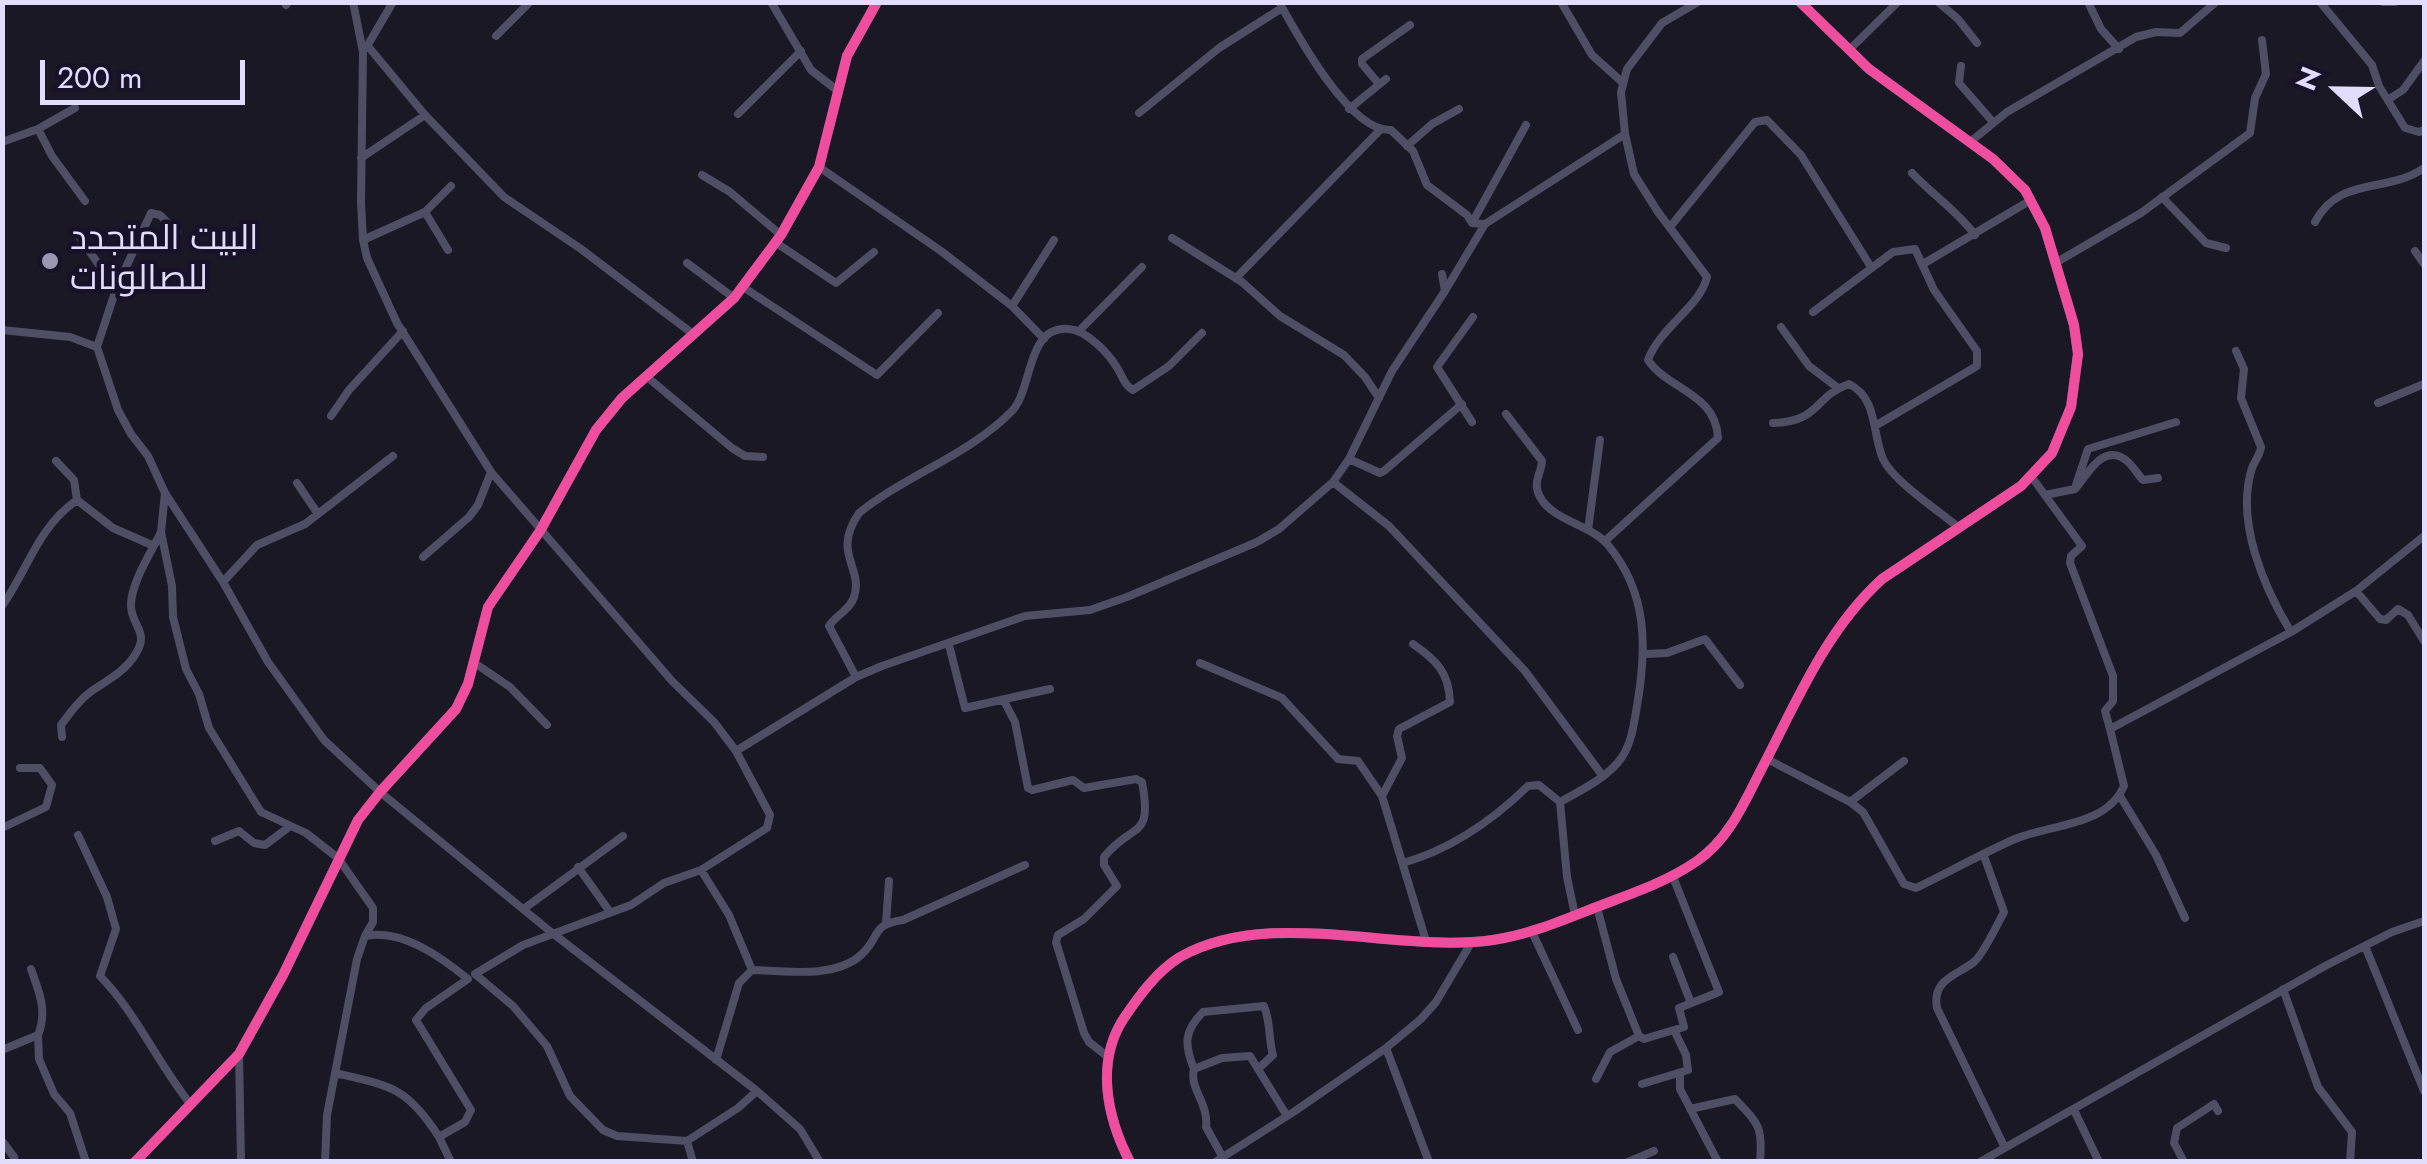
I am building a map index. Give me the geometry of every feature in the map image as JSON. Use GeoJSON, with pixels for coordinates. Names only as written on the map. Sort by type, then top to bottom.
{"type":"FeatureCollection","features":[{"type":"Feature","properties":{"kind":"street"},"geometry":{"type":"LineString","coordinates":[[354,2],[365,48],[363,240],[367,258],[403,331],[491,472],[672,681],[714,722],[736,751],[770,815],[767,828],[736,850],[700,870],[664,883],[632,905],[574,928],[551,932],[472,976],[426,1008],[416,1020],[471,1110],[465,1122],[439,1137]]}},
{"type":"Feature","properties":{"kind":"street"},"geometry":{"type":"LineString","coordinates":[[365,48],[393,2]]}},
{"type":"Feature","properties":{"kind":"street"},"geometry":{"type":"LineString","coordinates":[[496,36],[530,2]]}},
{"type":"Feature","properties":{"kind":"street"},"geometry":{"type":"LineString","coordinates":[[771,2],[811,70],[838,91]]}},
{"type":"Feature","properties":{"kind":"street"},"geometry":{"type":"LineString","coordinates":[[135,1162],[239,1054],[283,975],[358,820],[456,708],[468,684],[488,607],[540,531],[596,430],[622,398],[734,298],[778,239],[819,167],[847,56],[877,2]]}},
{"type":"Feature","properties":{"kind":"street"},"geometry":{"type":"LineString","coordinates":[[1561,2],[1592,55],[1622,82]]}},
{"type":"Feature","properties":{"kind":"street"},"geometry":{"type":"LineString","coordinates":[[1605,541],[1718,438],[1716,422],[1696,395],[1648,360],[1661,336],[1706,283],[1705,270],[1634,174],[1624,134],[1622,82],[1628,69],[1662,24],[1698,2]]}},
{"type":"Feature","properties":{"kind":"street"},"geometry":{"type":"LineString","coordinates":[[1130,1162],[1113,1124],[1108,1057],[1120,1024],[1143,991],[1177,959],[1215,941],[1262,934],[1471,943],[1532,932],[1673,877],[1702,858],[1733,824],[1817,662],[1846,615],[1882,579],[2031,476],[2052,453],[2063,432],[2075,386],[2078,354],[2056,262],[2031,200],[2004,169],[1869,70],[1800,2]]}},
{"type":"Feature","properties":{"kind":"street"},"geometry":{"type":"LineString","coordinates":[[1848,50],[1898,2]]}},
{"type":"Feature","properties":{"kind":"street"},"geometry":{"type":"LineString","coordinates":[[1938,2],[1977,43]]}},
{"type":"Feature","properties":{"kind":"street"},"geometry":{"type":"LineString","coordinates":[[1970,142],[1992,121],[2142,35],[2180,33],[2216,2]]}},
{"type":"Feature","properties":{"kind":"street"},"geometry":{"type":"LineString","coordinates":[[2334,2],[2322,7],[2372,66],[2377,82],[2405,128],[2424,130]]}},
{"type":"Feature","properties":{"kind":"street"},"geometry":{"type":"LineString","coordinates":[[2383,2],[2395,2]]}},
{"type":"Feature","properties":{"kind":"street"},"geometry":{"type":"LineString","coordinates":[[2092,4],[2101,30],[2120,49]]}},
{"type":"Feature","properties":{"kind":"street"},"geometry":{"type":"LineString","coordinates":[[1140,114],[1219,48],[1280,5],[1349,109],[1380,130],[1391,130],[1413,151],[1427,185],[1468,215],[1472,223]]}},
{"type":"Feature","properties":{"kind":"street"},"geometry":{"type":"LineString","coordinates":[[1349,109],[1383,82],[1361,60],[1410,25]]}},
{"type":"Feature","properties":{"kind":"street"},"geometry":{"type":"LineString","coordinates":[[2056,262],[2103,237],[2250,134],[2255,98],[2266,74],[2262,40]]}},
{"type":"Feature","properties":{"kind":"street"},"geometry":{"type":"LineString","coordinates":[[365,48],[504,196],[693,334]]}},
{"type":"Feature","properties":{"kind":"street"},"geometry":{"type":"LineString","coordinates":[[738,114],[801,51]]}},
{"type":"Feature","properties":{"kind":"street"},"geometry":{"type":"LineString","coordinates":[[2389,98],[2403,90],[2424,61]]}},
{"type":"Feature","properties":{"kind":"street"},"geometry":{"type":"LineString","coordinates":[[1961,66],[1958,83],[1992,121]]}},
{"type":"Feature","properties":{"kind":"street"},"geometry":{"type":"LineString","coordinates":[[2,142],[38,129],[75,108]]}},
{"type":"Feature","properties":{"kind":"street"},"geometry":{"type":"LineString","coordinates":[[1407,146],[1432,124],[1459,109]]}},
{"type":"Feature","properties":{"kind":"street"},"geometry":{"type":"LineString","coordinates":[[361,158],[425,115]]}},
{"type":"Feature","properties":{"kind":"street"},"geometry":{"type":"LineString","coordinates":[[1670,227],[1755,122],[1768,120],[1801,155],[1871,268]]}},
{"type":"Feature","properties":{"kind":"street"},"geometry":{"type":"LineString","coordinates":[[1472,223],[1526,124]]}},
{"type":"Feature","properties":{"kind":"street"},"geometry":{"type":"LineString","coordinates":[[38,129],[85,202]]}},
{"type":"Feature","properties":{"kind":"street"},"geometry":{"type":"LineString","coordinates":[[1236,278],[1380,130]]}},
{"type":"Feature","properties":{"kind":"street"},"geometry":{"type":"LineString","coordinates":[[736,751],[856,677],[1025,616],[1090,610],[1127,598],[1279,530],[1333,482],[1349,459],[1408,344],[1485,224],[1624,134]]}},
{"type":"Feature","properties":{"kind":"street"},"geometry":{"type":"LineString","coordinates":[[819,167],[941,251],[1012,306],[1044,338]]}},
{"type":"Feature","properties":{"kind":"street"},"geometry":{"type":"LineString","coordinates":[[2315,222],[2330,200],[2341,193],[2408,177],[2424,168]]}},
{"type":"Feature","properties":{"kind":"street"},"geometry":{"type":"LineString","coordinates":[[1912,173],[1935,197],[1957,212],[1976,235]]}},
{"type":"Feature","properties":{"kind":"street"},"geometry":{"type":"LineString","coordinates":[[702,175],[730,192],[778,239],[836,283],[874,252]]}},
{"type":"Feature","properties":{"kind":"street"},"geometry":{"type":"LineString","coordinates":[[363,240],[425,212],[451,186]]}},
{"type":"Feature","properties":{"kind":"street"},"geometry":{"type":"LineString","coordinates":[[2162,196],[2206,243],[2226,248]]}},
{"type":"Feature","properties":{"kind":"street"},"geometry":{"type":"LineString","coordinates":[[1923,264],[2031,200]]}},
{"type":"Feature","properties":{"kind":"street"},"geometry":{"type":"LineString","coordinates":[[425,212],[448,250]]}},
{"type":"Feature","properties":{"kind":"street"},"geometry":{"type":"LineString","coordinates":[[177,232],[160,215],[152,213],[116,289],[96,347],[118,410],[300,711],[324,740],[380,792],[551,932],[757,1091],[800,1129],[820,1162]]}},
{"type":"Feature","properties":{"kind":"street"},"geometry":{"type":"LineString","coordinates":[[1472,223],[1485,224]]}},
{"type":"Feature","properties":{"kind":"street"},"geometry":{"type":"LineString","coordinates":[[80,238],[116,289]]}},
{"type":"Feature","properties":{"kind":"street"},"geometry":{"type":"LineString","coordinates":[[1172,238],[1236,278],[1280,316],[1344,355],[1378,398]]}},
{"type":"Feature","properties":{"kind":"street"},"geometry":{"type":"LineString","coordinates":[[1012,306],[1054,240]]}},
{"type":"Feature","properties":{"kind":"street"},"geometry":{"type":"LineString","coordinates":[[1813,312],[1893,252],[1914,248],[1934,290],[1976,351],[1977,366],[1875,426]]}},
{"type":"Feature","properties":{"kind":"street"},"geometry":{"type":"LineString","coordinates":[[2415,251],[2424,264]]}},
{"type":"Feature","properties":{"kind":"street"},"geometry":{"type":"LineString","coordinates":[[687,263],[734,298]]}},
{"type":"Feature","properties":{"kind":"street"},"geometry":{"type":"LineString","coordinates":[[1079,331],[1142,267]]}},
{"type":"Feature","properties":{"kind":"street"},"geometry":{"type":"LineString","coordinates":[[1442,274],[1444,292]]}},
{"type":"Feature","properties":{"kind":"street"},"geometry":{"type":"LineString","coordinates":[[743,287],[877,375],[938,314]]}},
{"type":"Feature","properties":{"kind":"street"},"geometry":{"type":"LineString","coordinates":[[1472,422],[1437,366],[1473,317]]}},
{"type":"Feature","properties":{"kind":"street"},"geometry":{"type":"LineString","coordinates":[[1781,326],[1809,366],[1838,388]]}},
{"type":"Feature","properties":{"kind":"street"},"geometry":{"type":"LineString","coordinates":[[856,677],[829,626],[851,606],[857,588],[846,550],[853,522],[872,503],[962,450],[1010,413],[1019,403],[1028,371],[1044,338],[1059,329],[1079,331],[1105,353],[1133,390],[1169,366],[1202,333]]}},
{"type":"Feature","properties":{"kind":"street"},"geometry":{"type":"LineString","coordinates":[[2,330],[70,337],[96,347]]}},
{"type":"Feature","properties":{"kind":"street"},"geometry":{"type":"LineString","coordinates":[[331,416],[349,390],[403,331]]}},
{"type":"Feature","properties":{"kind":"street"},"geometry":{"type":"LineString","coordinates":[[2236,351],[2244,370],[2241,398],[2261,447],[2252,470],[2249,506],[2256,560],[2264,585],[2291,632]]}},
{"type":"Feature","properties":{"kind":"street"},"geometry":{"type":"LineString","coordinates":[[646,376],[732,448],[745,456],[763,457]]}},
{"type":"Feature","properties":{"kind":"street"},"geometry":{"type":"LineString","coordinates":[[2378,403],[2424,384]]}},
{"type":"Feature","properties":{"kind":"street"},"geometry":{"type":"LineString","coordinates":[[1774,423],[1800,420],[1838,388],[1854,386],[1870,406],[1884,461],[1958,527]]}},
{"type":"Feature","properties":{"kind":"street"},"geometry":{"type":"LineString","coordinates":[[1349,459],[1380,473],[1462,404]]}},
{"type":"Feature","properties":{"kind":"street"},"geometry":{"type":"LineString","coordinates":[[1506,414],[1542,461],[1536,483],[1543,502],[1605,541],[1633,588],[1641,610],[1645,654],[1628,746],[1621,759],[1602,775],[1560,802]]}},
{"type":"Feature","properties":{"kind":"street"},"geometry":{"type":"LineString","coordinates":[[2075,490],[2088,449],[2176,422]]}},
{"type":"Feature","properties":{"kind":"street"},"geometry":{"type":"LineString","coordinates":[[1588,530],[1600,440]]}},
{"type":"Feature","properties":{"kind":"street"},"geometry":{"type":"LineString","coordinates":[[223,582],[257,545],[305,524],[394,456]]}},
{"type":"Feature","properties":{"kind":"street"},"geometry":{"type":"LineString","coordinates":[[2045,495],[2075,490],[2094,462],[2112,456],[2128,461],[2144,480],[2158,478]]}},
{"type":"Feature","properties":{"kind":"street"},"geometry":{"type":"LineString","coordinates":[[56,462],[74,480],[78,500],[113,528],[154,546]]}},
{"type":"Feature","properties":{"kind":"street"},"geometry":{"type":"LineString","coordinates":[[423,558],[469,517],[491,472]]}},
{"type":"Feature","properties":{"kind":"street"},"geometry":{"type":"LineString","coordinates":[[1767,758],[1850,802],[1872,824],[1904,884],[1916,888],[2028,834],[2074,824],[2120,796],[2124,780],[2106,711],[2115,693],[2110,664],[2070,563],[2082,546],[2031,476]]}},
{"type":"Feature","properties":{"kind":"street"},"geometry":{"type":"LineString","coordinates":[[1333,482],[1388,526],[1525,671],[1602,775]]}},
{"type":"Feature","properties":{"kind":"street"},"geometry":{"type":"LineString","coordinates":[[296,483],[318,514]]}},
{"type":"Feature","properties":{"kind":"street"},"geometry":{"type":"LineString","coordinates":[[165,493],[161,532],[172,586],[173,616],[186,669],[196,686],[209,728],[261,812],[306,833],[338,858],[374,913],[357,959],[327,1115],[325,1162]]}},
{"type":"Feature","properties":{"kind":"street"},"geometry":{"type":"LineString","coordinates":[[2,606],[40,537],[78,500]]}},
{"type":"Feature","properties":{"kind":"street"},"geometry":{"type":"LineString","coordinates":[[62,737],[60,725],[83,698],[122,670],[140,644],[142,634],[133,618],[132,598],[161,532]]}},
{"type":"Feature","properties":{"kind":"street"},"geometry":{"type":"LineString","coordinates":[[2110,729],[2291,632],[2356,591],[2424,536]]}},
{"type":"Feature","properties":{"kind":"street"},"geometry":{"type":"LineString","coordinates":[[2356,591],[2380,619],[2386,620],[2398,609],[2406,612],[2424,641]]}},
{"type":"Feature","properties":{"kind":"street"},"geometry":{"type":"LineString","coordinates":[[1645,654],[1667,653],[1705,639],[1740,684]]}},
{"type":"Feature","properties":{"kind":"street"},"geometry":{"type":"LineString","coordinates":[[1382,796],[1402,758],[1399,729],[1450,702],[1447,677],[1439,662],[1413,644]]}},
{"type":"Feature","properties":{"kind":"street"},"geometry":{"type":"LineString","coordinates":[[950,645],[963,707],[1050,690]]}},
{"type":"Feature","properties":{"kind":"street"},"geometry":{"type":"LineString","coordinates":[[473,662],[510,687],[547,725]]}},
{"type":"Feature","properties":{"kind":"street"},"geometry":{"type":"LineString","coordinates":[[1200,663],[1282,698],[1340,761],[1358,762],[1382,796],[1426,941]]}},
{"type":"Feature","properties":{"kind":"street"},"geometry":{"type":"LineString","coordinates":[[1004,700],[1015,722],[1028,788],[1035,790],[1073,780],[1084,788],[1142,782],[1147,810],[1144,824],[1104,857],[1104,865],[1118,886],[1084,919],[1058,935],[1056,942],[1088,1042],[1108,1057]]}},
{"type":"Feature","properties":{"kind":"street"},"geometry":{"type":"LineString","coordinates":[[1850,802],[1904,761]]}},
{"type":"Feature","properties":{"kind":"street"},"geometry":{"type":"LineString","coordinates":[[2,828],[46,807],[50,796],[52,786],[40,768],[20,768]]}},
{"type":"Feature","properties":{"kind":"street"},"geometry":{"type":"LineString","coordinates":[[1403,863],[1437,853],[1506,808],[1528,786],[1539,785],[1560,802],[1575,916]]}},
{"type":"Feature","properties":{"kind":"street"},"geometry":{"type":"LineString","coordinates":[[2120,796],[2156,855],[2186,918]]}},
{"type":"Feature","properties":{"kind":"street"},"geometry":{"type":"LineString","coordinates":[[215,840],[239,831],[254,843],[265,845],[289,827]]}},
{"type":"Feature","properties":{"kind":"street"},"geometry":{"type":"LineString","coordinates":[[78,835],[116,929],[100,976],[140,1026],[174,1085],[191,1105]]}},
{"type":"Feature","properties":{"kind":"street"},"geometry":{"type":"LineString","coordinates":[[524,908],[623,836]]}},
{"type":"Feature","properties":{"kind":"street"},"geometry":{"type":"LineString","coordinates":[[1984,856],[2004,912],[1979,956],[1938,986],[1935,996],[1936,1008],[2005,1148]]}},
{"type":"Feature","properties":{"kind":"street"},"geometry":{"type":"LineString","coordinates":[[716,1060],[738,983],[752,970],[832,968],[864,953],[877,929],[886,923],[903,920],[1025,865]]}},
{"type":"Feature","properties":{"kind":"street"},"geometry":{"type":"LineString","coordinates":[[578,867],[610,912]]}},
{"type":"Feature","properties":{"kind":"street"},"geometry":{"type":"LineString","coordinates":[[700,870],[729,915],[752,970]]}},
{"type":"Feature","properties":{"kind":"street"},"geometry":{"type":"LineString","coordinates":[[1597,907],[1616,979],[1640,1036],[1644,1039],[1684,1027],[1679,1008],[1717,994],[1718,988],[1673,877]]}},
{"type":"Feature","properties":{"kind":"street"},"geometry":{"type":"LineString","coordinates":[[886,923],[889,880]]}},
{"type":"Feature","properties":{"kind":"street"},"geometry":{"type":"LineString","coordinates":[[1980,1162],[2282,989],[2424,921]]}},
{"type":"Feature","properties":{"kind":"street"},"geometry":{"type":"LineString","coordinates":[[365,936],[379,932],[424,950],[472,976],[513,1006],[547,1046],[570,1096],[603,1130],[617,1136],[687,1142],[757,1091]]}},
{"type":"Feature","properties":{"kind":"street"},"geometry":{"type":"LineString","coordinates":[[1532,932],[1578,1030]]}},
{"type":"Feature","properties":{"kind":"street"},"geometry":{"type":"LineString","coordinates":[[1259,1068],[1272,1055],[1271,1023],[1264,1006],[1203,1012],[1188,1027],[1186,1048],[1194,1069],[1193,1084],[1204,1100],[1206,1127],[1218,1159],[1386,1048],[1436,1002],[1471,943]]}},
{"type":"Feature","properties":{"kind":"street"},"geometry":{"type":"LineString","coordinates":[[2365,946],[2424,1091]]}},
{"type":"Feature","properties":{"kind":"street"},"geometry":{"type":"LineString","coordinates":[[1673,957],[1691,1003]]}},
{"type":"Feature","properties":{"kind":"street"},"geometry":{"type":"LineString","coordinates":[[30,969],[44,1009],[38,1035],[39,1059],[54,1094],[70,1113],[86,1162]]}},
{"type":"Feature","properties":{"kind":"street"},"geometry":{"type":"LineString","coordinates":[[2282,989],[2318,1086],[2352,1132],[2350,1162]]}},
{"type":"Feature","properties":{"kind":"street"},"geometry":{"type":"LineString","coordinates":[[1642,1084],[1688,1070],[1674,1030]]}},
{"type":"Feature","properties":{"kind":"street"},"geometry":{"type":"LineString","coordinates":[[2,1050],[38,1035]]}},
{"type":"Feature","properties":{"kind":"street"},"geometry":{"type":"LineString","coordinates":[[1596,1079],[1610,1052],[1640,1036]]}},
{"type":"Feature","properties":{"kind":"street"},"geometry":{"type":"LineString","coordinates":[[1386,1048],[1429,1162]]}},
{"type":"Feature","properties":{"kind":"street"},"geometry":{"type":"LineString","coordinates":[[239,1054],[241,1162]]}},
{"type":"Feature","properties":{"kind":"street"},"geometry":{"type":"LineString","coordinates":[[1194,1069],[1242,1054],[1250,1056],[1287,1116]]}},
{"type":"Feature","properties":{"kind":"street"},"geometry":{"type":"LineString","coordinates":[[335,1073],[397,1090],[422,1110],[452,1162]]}},
{"type":"Feature","properties":{"kind":"street"},"geometry":{"type":"LineString","coordinates":[[1680,1075],[1680,1089],[1718,1162]]}},
{"type":"Feature","properties":{"kind":"street"},"geometry":{"type":"LineString","coordinates":[[1690,1109],[1735,1099],[1763,1134],[1760,1162]]}},
{"type":"Feature","properties":{"kind":"street"},"geometry":{"type":"LineString","coordinates":[[2184,1162],[2174,1144],[2177,1128],[2214,1104],[2218,1111]]}},
{"type":"Feature","properties":{"kind":"street"},"geometry":{"type":"LineString","coordinates":[[2074,1110],[2099,1162]]}},
{"type":"Feature","properties":{"kind":"street"},"geometry":{"type":"LineString","coordinates":[[2,1141],[14,1157]]}},
{"type":"Feature","properties":{"kind":"street"},"geometry":{"type":"LineString","coordinates":[[687,1142],[693,1162]]}},
{"type":"Feature","properties":{"kind":"street"},"geometry":{"type":"LineString","coordinates":[[1628,1162],[1654,1151]]}},
{"type":"Feature","properties":{"kind":"cycle path"},"geometry":{"type":"LineString","coordinates":[[135,1162],[239,1054],[283,975],[358,820],[456,709],[468,684],[488,607],[540,531],[596,430],[622,398],[734,298],[781,235],[819,167],[847,56],[877,2]]}},
{"type":"Feature","properties":{"kind":"cycle path"},"geometry":{"type":"LineString","coordinates":[[1130,1162],[1110,1109],[1109,1053],[1124,1018],[1164,969],[1180,957],[1216,942],[1253,935],[1293,933],[1455,943],[1506,938],[1647,888],[1685,869],[1708,852],[1735,820],[1813,669],[1862,599],[1882,579],[2021,486],[2052,453],[2071,407],[2078,354],[2074,325],[2045,228],[2025,190],[1993,159],[1869,69],[1800,2]]}},
{"type":"Feature","properties":{"kind":"place","name":"البيت المتجدد للصالونات"},"geometry":{"type":"Point","coordinates":[50,261]}}]}
